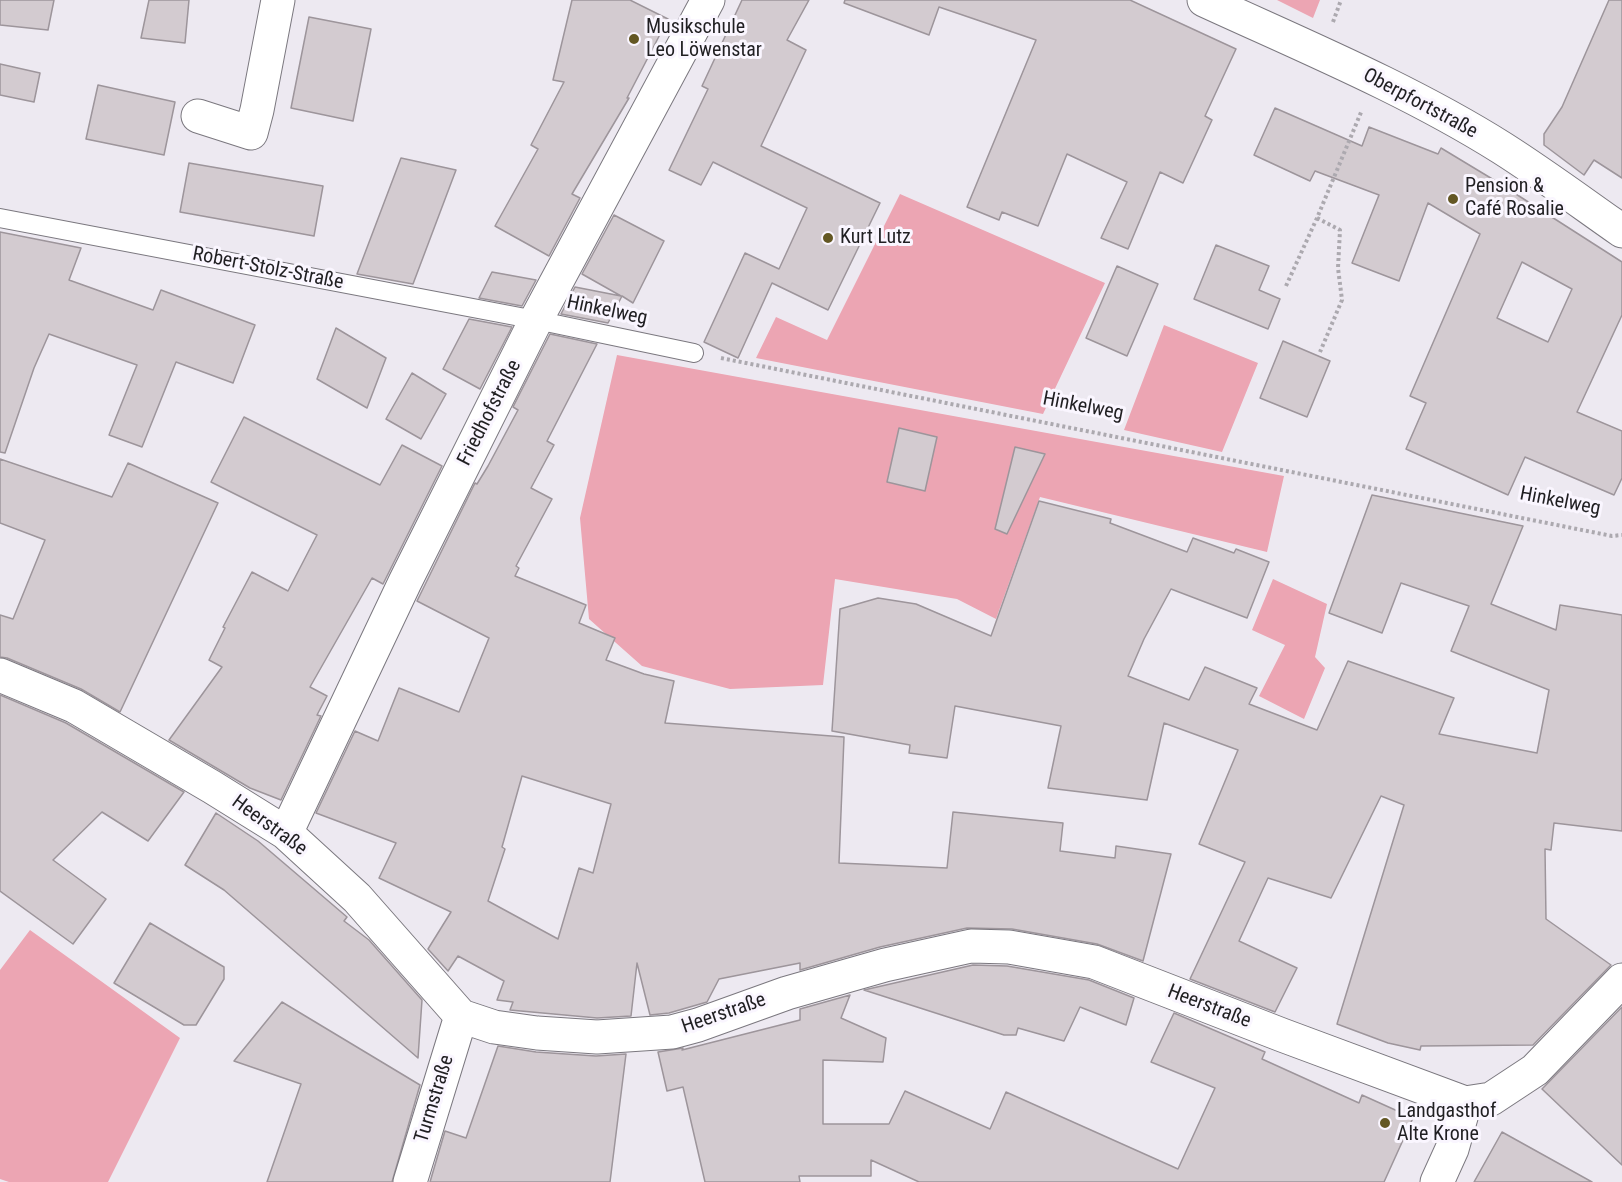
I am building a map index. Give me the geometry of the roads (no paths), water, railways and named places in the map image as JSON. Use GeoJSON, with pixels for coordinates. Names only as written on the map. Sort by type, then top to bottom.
{"type":"FeatureCollection","features":[{"type":"Feature","properties":{"kind":"street"},"geometry":{"type":"LineString","coordinates":[[198,116],[251,133],[278,0]]}},
{"type":"Feature","properties":{"kind":"street","name":"Friedhofstraße"},"geometry":{"type":"LineString","coordinates":[[286,833],[405,582],[536,320],[708,0]]}},
{"type":"Feature","properties":{"kind":"street","name":"Oberpfortstraße"},"geometry":{"type":"LineString","coordinates":[[1204,0],[1375,79],[1502,148],[1622,231]]}},
{"type":"Feature","properties":{"kind":"street","name":"Heerstraße"},"geometry":{"type":"LineString","coordinates":[[0,675],[74,706],[203,781],[286,833],[357,898],[461,1016],[494,1027],[537,1034],[597,1036],[672,1032],[698,1026],[787,993],[885,965],[971,946],[1009,947],[1094,962],[1465,1103]]}},
{"type":"Feature","properties":{"kind":"street"},"geometry":{"type":"LineString","coordinates":[[1437,1182],[1452,1149],[1465,1103],[1491,1099],[1535,1070],[1622,980]]}},
{"type":"Feature","properties":{"kind":"street","name":"Turmstraße"},"geometry":{"type":"LineString","coordinates":[[410,1182],[461,1016]]}},
{"type":"Feature","properties":{"kind":"lane","name":"Robert-Stolz-Straße"},"geometry":{"type":"LineString","coordinates":[[0,218],[536,320]]}},
{"type":"Feature","properties":{"kind":"lane","name":"Hinkelweg"},"geometry":{"type":"LineString","coordinates":[[536,320],[694,353]]}},
{"type":"Feature","properties":{"kind":"place","name":"Musikschule Leo Löwenstar"},"geometry":{"type":"Point","coordinates":[634,39]}},
{"type":"Feature","properties":{"kind":"place","name":"Pension & Café Rosalie"},"geometry":{"type":"Point","coordinates":[1453,199]}},
{"type":"Feature","properties":{"kind":"place","name":"Kurt Lutz"},"geometry":{"type":"Point","coordinates":[828,238]}},
{"type":"Feature","properties":{"kind":"place","name":"Landgasthof Alte Krone"},"geometry":{"type":"Point","coordinates":[1385,1123]}}]}
